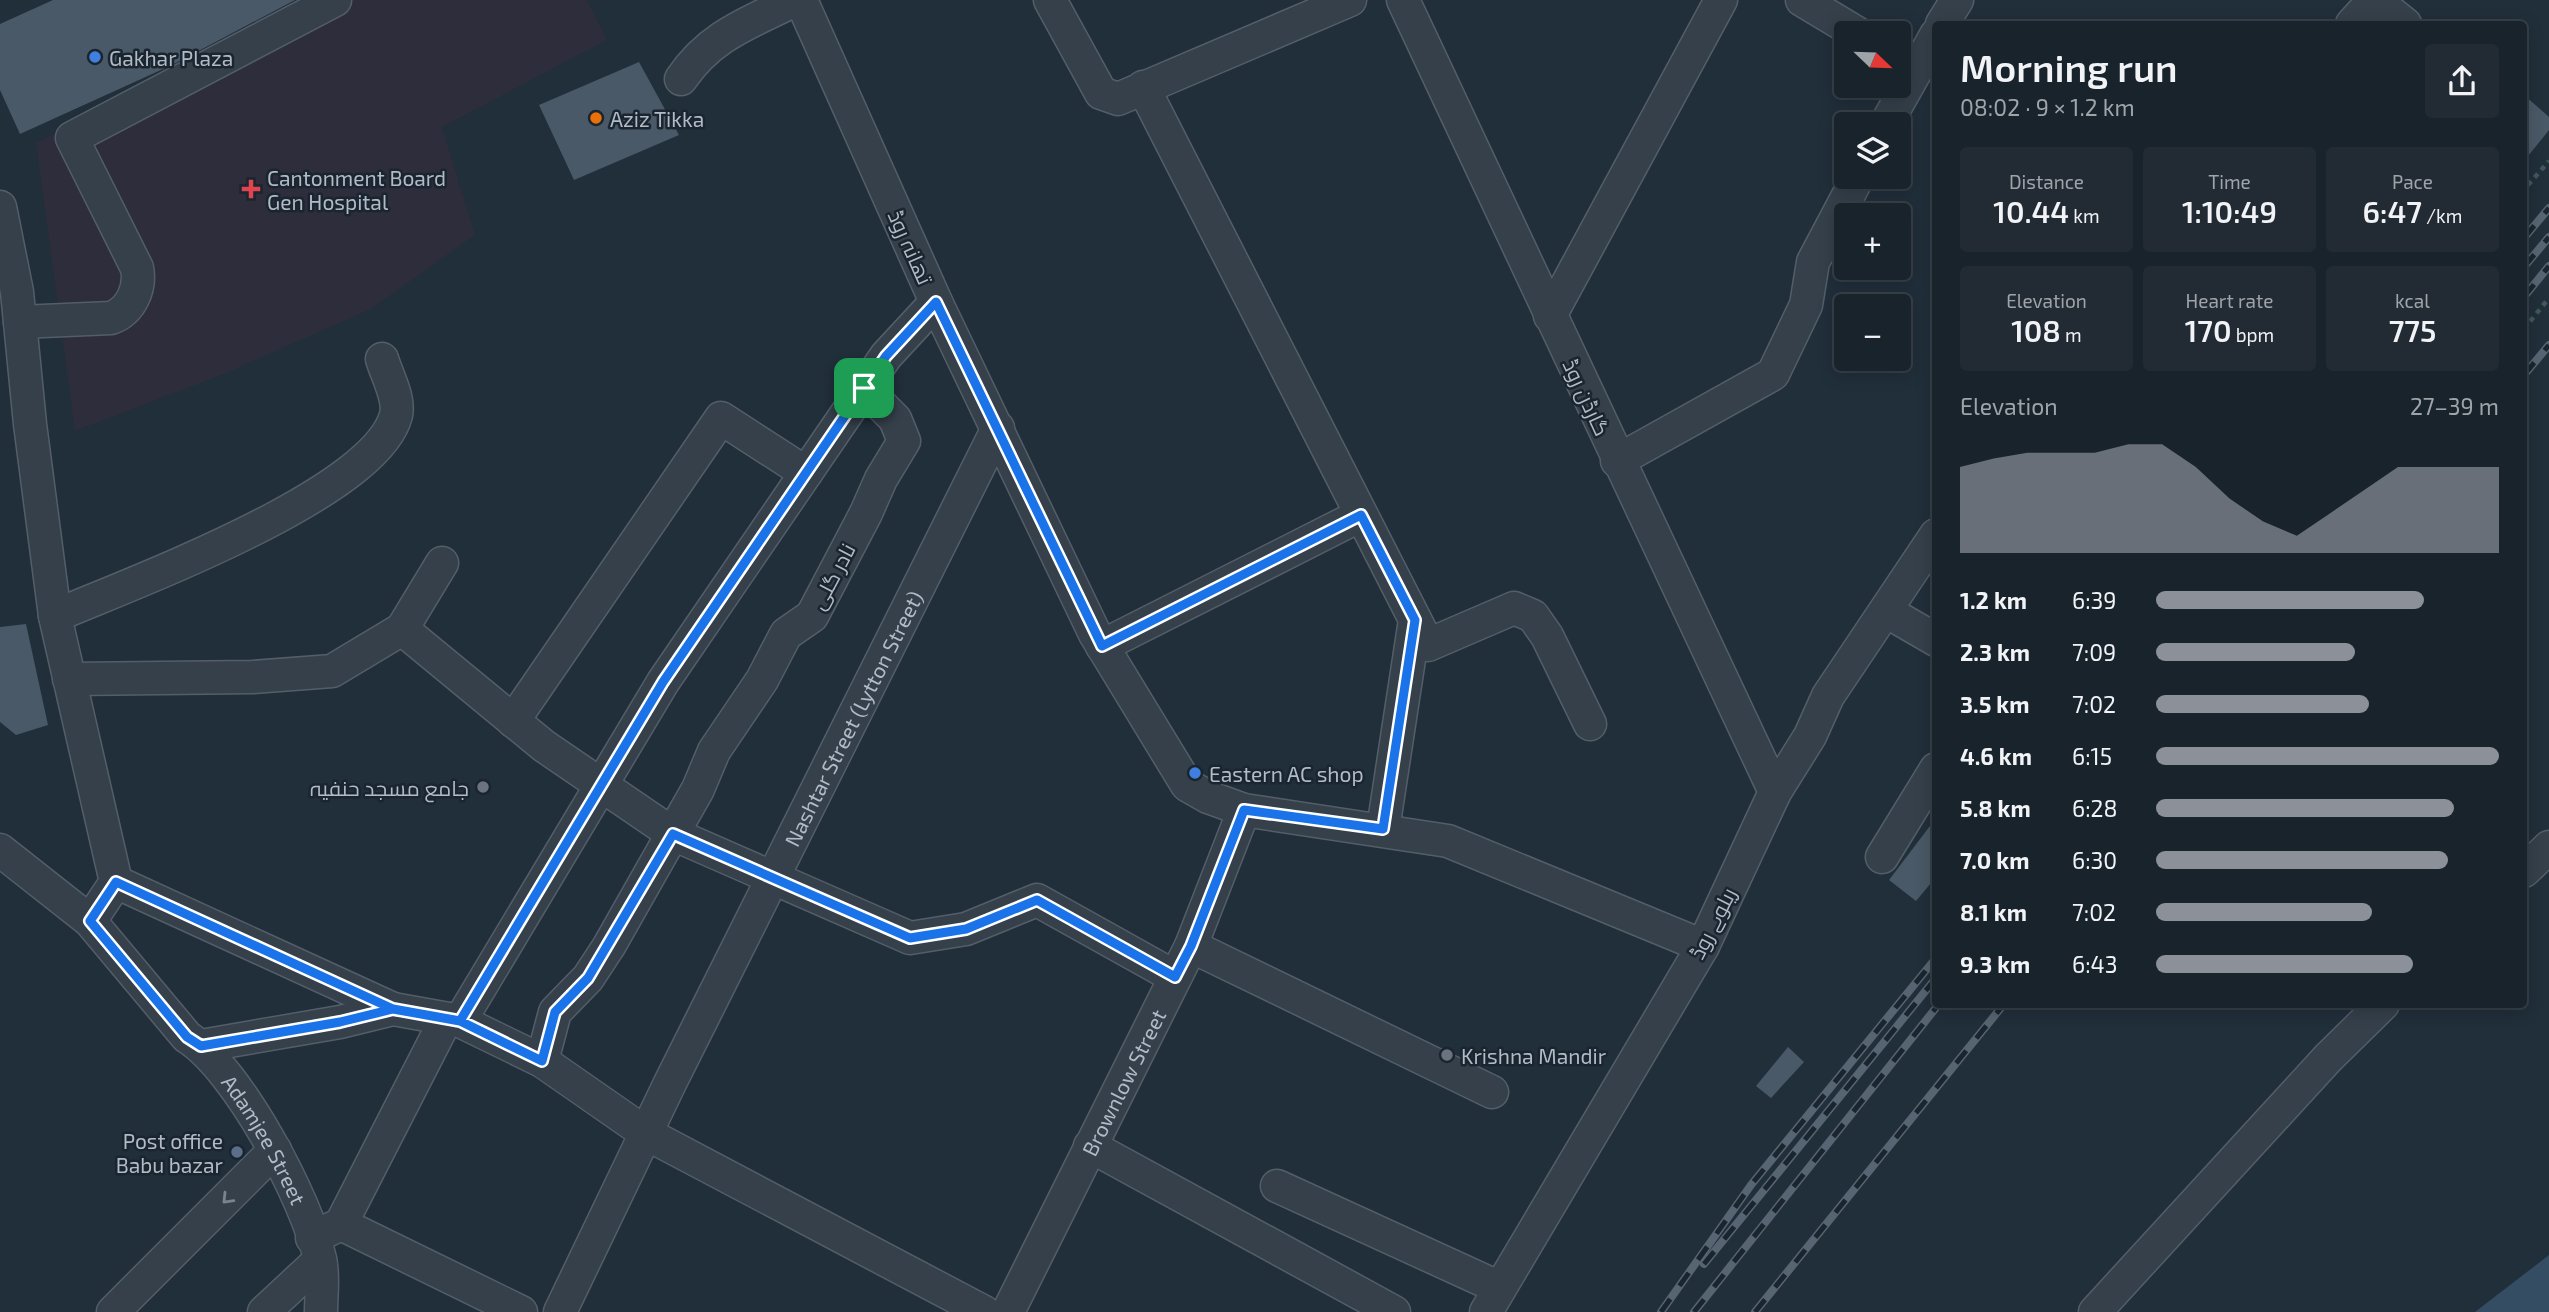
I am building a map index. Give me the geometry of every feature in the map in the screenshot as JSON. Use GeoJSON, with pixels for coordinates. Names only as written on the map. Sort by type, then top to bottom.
{"type":"FeatureCollection","features":[{"type":"Feature","properties":{"kind":"street"},"geometry":{"type":"LineString","coordinates":[[20,322],[111,318],[123,312],[137,285],[137,268],[72,138],[335,0]]}},
{"type":"Feature","properties":{"kind":"street"},"geometry":{"type":"LineString","coordinates":[[681,79],[696,57],[717,38],[795,0]]}},
{"type":"Feature","properties":{"kind":"street","name":"تھانہ روڈ"},"geometry":{"type":"LineString","coordinates":[[802,0],[936,302],[1102,646],[1187,785],[1208,797],[1244,810]]}},
{"type":"Feature","properties":{"kind":"street"},"geometry":{"type":"LineString","coordinates":[[1050,0],[1101,93],[1118,99],[1350,0]]}},
{"type":"Feature","properties":{"kind":"street","name":"گارڈن روڈ"},"geometry":{"type":"LineString","coordinates":[[1403,0],[1617,461],[1775,792]]}},
{"type":"Feature","properties":{"kind":"street"},"geometry":{"type":"LineString","coordinates":[[1550,316],[1721,0]]}},
{"type":"Feature","properties":{"kind":"street"},"geometry":{"type":"LineString","coordinates":[[1802,0],[1837,21]]}},
{"type":"Feature","properties":{"kind":"street"},"geometry":{"type":"LineString","coordinates":[[1944,21],[1957,0]]}},
{"type":"Feature","properties":{"kind":"street"},"geometry":{"type":"LineString","coordinates":[[2355,21],[2374,0],[2401,21]]}},
{"type":"Feature","properties":{"kind":"street"},"geometry":{"type":"LineString","coordinates":[[1893,112],[1932,42]]}},
{"type":"Feature","properties":{"kind":"street"},"geometry":{"type":"LineString","coordinates":[[1143,87],[1427,645],[1514,608],[1533,616],[1546,636],[1590,724]]}},
{"type":"Feature","properties":{"kind":"street"},"geometry":{"type":"LineString","coordinates":[[1617,461],[1773,374],[1806,305],[1813,262],[1852,189]]}},
{"type":"Feature","properties":{"kind":"street"},"geometry":{"type":"LineString","coordinates":[[0,207],[20,322],[55,616],[116,882],[90,921]]}},
{"type":"Feature","properties":{"kind":"street"},"geometry":{"type":"LineString","coordinates":[[264,1312],[316,1249],[341,1224],[453,1020],[601,786],[663,682],[886,356],[936,302]]}},
{"type":"Feature","properties":{"kind":"street"},"geometry":{"type":"LineString","coordinates":[[55,616],[296,509],[351,469],[383,440],[396,415],[398,405],[382,359]]}},
{"type":"Feature","properties":{"kind":"street","name":"نادر گلی"},"geometry":{"type":"LineString","coordinates":[[542,1061],[555,1012],[595,967],[673,834],[714,751],[757,689],[786,634],[812,616],[881,479],[904,441],[895,419],[864,388]]}},
{"type":"Feature","properties":{"kind":"street"},"geometry":{"type":"LineString","coordinates":[[513,721],[721,418],[806,473]]}},
{"type":"Feature","properties":{"kind":"street","name":"Nashtar Street (Lytton Street)"},"geometry":{"type":"LineString","coordinates":[[560,1312],[998,428]]}},
{"type":"Feature","properties":{"kind":"street"},"geometry":{"type":"LineString","coordinates":[[1102,646],[1361,515]]}},
{"type":"Feature","properties":{"kind":"street","name":"ریلوے روڈ"},"geometry":{"type":"LineString","coordinates":[[1493,1300],[1703,946],[1775,792],[1810,736],[1828,696],[1932,541]]}},
{"type":"Feature","properties":{"kind":"street"},"geometry":{"type":"LineString","coordinates":[[69,679],[253,677],[332,671],[402,629],[442,563]]}},
{"type":"Feature","properties":{"kind":"street"},"geometry":{"type":"LineString","coordinates":[[1810,736],[1841,702],[1932,571]]}},
{"type":"Feature","properties":{"kind":"street"},"geometry":{"type":"LineString","coordinates":[[1898,618],[1932,638]]}},
{"type":"Feature","properties":{"kind":"street"},"geometry":{"type":"LineString","coordinates":[[1383,829],[1415,620]]}},
{"type":"Feature","properties":{"kind":"street"},"geometry":{"type":"LineString","coordinates":[[402,629],[513,721],[601,786],[673,834],[773,880],[910,938],[966,929],[1037,900],[1175,977]]}},
{"type":"Feature","properties":{"kind":"street"},"geometry":{"type":"LineString","coordinates":[[1882,857],[1932,776]]}},
{"type":"Feature","properties":{"kind":"street"},"geometry":{"type":"LineString","coordinates":[[1244,810],[1448,841],[1703,946]]}},
{"type":"Feature","properties":{"kind":"street","name":"Brownlow Street"},"geometry":{"type":"LineString","coordinates":[[1007,1312],[1191,946],[1244,810]]}},
{"type":"Feature","properties":{"kind":"street"},"geometry":{"type":"LineString","coordinates":[[2527,868],[2549,847]]}},
{"type":"Feature","properties":{"kind":"street","name":"Adamjee Street"},"geometry":{"type":"LineString","coordinates":[[0,850],[90,921],[187,1037],[201,1046],[275,1150],[316,1249],[321,1312]]}},
{"type":"Feature","properties":{"kind":"street"},"geometry":{"type":"LineString","coordinates":[[116,882],[393,1009],[453,1020],[542,1061],[647,1134],[984,1312]]}},
{"type":"Feature","properties":{"kind":"street"},"geometry":{"type":"LineString","coordinates":[[1191,946],[1492,1092]]}},
{"type":"Feature","properties":{"kind":"street"},"geometry":{"type":"LineString","coordinates":[[2095,1312],[2328,1058],[2379,1008]]}},
{"type":"Feature","properties":{"kind":"street"},"geometry":{"type":"LineString","coordinates":[[201,1046],[340,1022],[393,1009]]}},
{"type":"Feature","properties":{"kind":"street"},"geometry":{"type":"LineString","coordinates":[[1090,1146],[1394,1312]]}},
{"type":"Feature","properties":{"kind":"street"},"geometry":{"type":"LineString","coordinates":[[113,1312],[275,1150]]}},
{"type":"Feature","properties":{"kind":"street"},"geometry":{"type":"LineString","coordinates":[[1277,1186],[1493,1300]]}},
{"type":"Feature","properties":{"kind":"street"},"geometry":{"type":"LineString","coordinates":[[341,1224],[521,1312]]}},
{"type":"Feature","properties":{"kind":"path"},"geometry":{"type":"LineString","coordinates":[[2528,186],[2549,161]]}},
{"type":"Feature","properties":{"kind":"path"},"geometry":{"type":"LineString","coordinates":[[2527,325],[2549,298]]}},
{"type":"Feature","properties":{"kind":"shaded area","name":"Cantonment Board Gen Hospital"},"geometry":{"type":"Polygon","coordinates":[[[313,0],[587,0],[607,40],[442,127],[475,235],[371,309],[224,374],[75,431],[36,143],[313,0]]]}},
{"type":"Feature","properties":{"kind":"shaded area"},"geometry":{"type":"Polygon","coordinates":[[[2549,1255],[2549,1312],[2475,1312],[2549,1255]]]}},
{"type":"Feature","properties":{"kind":"building","name":"Gakhar Plaza"},"geometry":{"type":"Polygon","coordinates":[[[53,0],[295,0],[172,65],[20,134],[0,90],[0,24],[53,0]]]}},
{"type":"Feature","properties":{"kind":"building"},"geometry":{"type":"Polygon","coordinates":[[[639,62],[679,135],[574,180],[539,105],[639,62]]]}},
{"type":"Feature","properties":{"kind":"building"},"geometry":{"type":"Polygon","coordinates":[[[2527,98],[2549,117],[2549,130],[2527,157],[2527,98]]]}},
{"type":"Feature","properties":{"kind":"building"},"geometry":{"type":"Polygon","coordinates":[[[26,624],[48,725],[16,735],[0,722],[0,627],[26,624]]]}},
{"type":"Feature","properties":{"kind":"building"},"geometry":{"type":"Polygon","coordinates":[[[1932,823],[1932,882],[1916,901],[1889,880],[1932,823]]]}},
{"type":"Feature","properties":{"kind":"building"},"geometry":{"type":"Polygon","coordinates":[[[1788,1047],[1804,1062],[1771,1098],[1756,1086],[1788,1047]]]}},
{"type":"Feature","properties":{"kind":"railway"},"geometry":{"type":"LineString","coordinates":[[2527,234],[2549,208]]}},
{"type":"Feature","properties":{"kind":"railway"},"geometry":{"type":"LineString","coordinates":[[2527,263],[2549,237]]}},
{"type":"Feature","properties":{"kind":"railway"},"geometry":{"type":"LineString","coordinates":[[2527,293],[2549,266]]}},
{"type":"Feature","properties":{"kind":"railway"},"geometry":{"type":"LineString","coordinates":[[2527,371],[2549,345]]}},
{"type":"Feature","properties":{"kind":"railway"},"geometry":{"type":"LineString","coordinates":[[1661,1312],[1751,1185],[1932,963]]}},
{"type":"Feature","properties":{"kind":"railway"},"geometry":{"type":"LineString","coordinates":[[1704,1264],[1932,983]]}},
{"type":"Feature","properties":{"kind":"railway"},"geometry":{"type":"LineString","coordinates":[[1694,1312],[1936,1008]]}},
{"type":"Feature","properties":{"kind":"railway"},"geometry":{"type":"LineString","coordinates":[[1755,1312],[2001,1008]]}},
{"type":"Feature","properties":{"kind":"place","name":"Gakhar Plaza"},"geometry":{"type":"Point","coordinates":[95,57]}},
{"type":"Feature","properties":{"kind":"place","name":"Aziz Tikka"},"geometry":{"type":"Point","coordinates":[596,118]}},
{"type":"Feature","properties":{"kind":"place","name":"Cantonment Board Gen Hospital"},"geometry":{"type":"Point","coordinates":[251,189]}},
{"type":"Feature","properties":{"kind":"place","name":"Eastern AC shop"},"geometry":{"type":"Point","coordinates":[1195,773]}},
{"type":"Feature","properties":{"kind":"place","name":"جامع مسجد حنفیہ"},"geometry":{"type":"Point","coordinates":[483,787]}},
{"type":"Feature","properties":{"kind":"place","name":"Krishna Mandir"},"geometry":{"type":"Point","coordinates":[1447,1055]}},
{"type":"Feature","properties":{"kind":"place","name":"Post office Babu bazar"},"geometry":{"type":"Point","coordinates":[237,1152]}},
{"type":"Feature","properties":{"kind":"route"},"geometry":{"type":"LineString","coordinates":[[864,388],[663,682],[460,1021],[393,1009],[116,882],[90,921],[187,1037],[201,1046],[340,1022],[393,1009],[446,1019],[460,1021],[542,1061],[555,1012],[588,978],[673,834],[910,938],[966,929],[1037,900],[1175,977],[1191,946],[1244,810],[1383,829],[1415,620],[1361,515],[1102,646],[936,302],[886,356],[864,388]]}}]}
